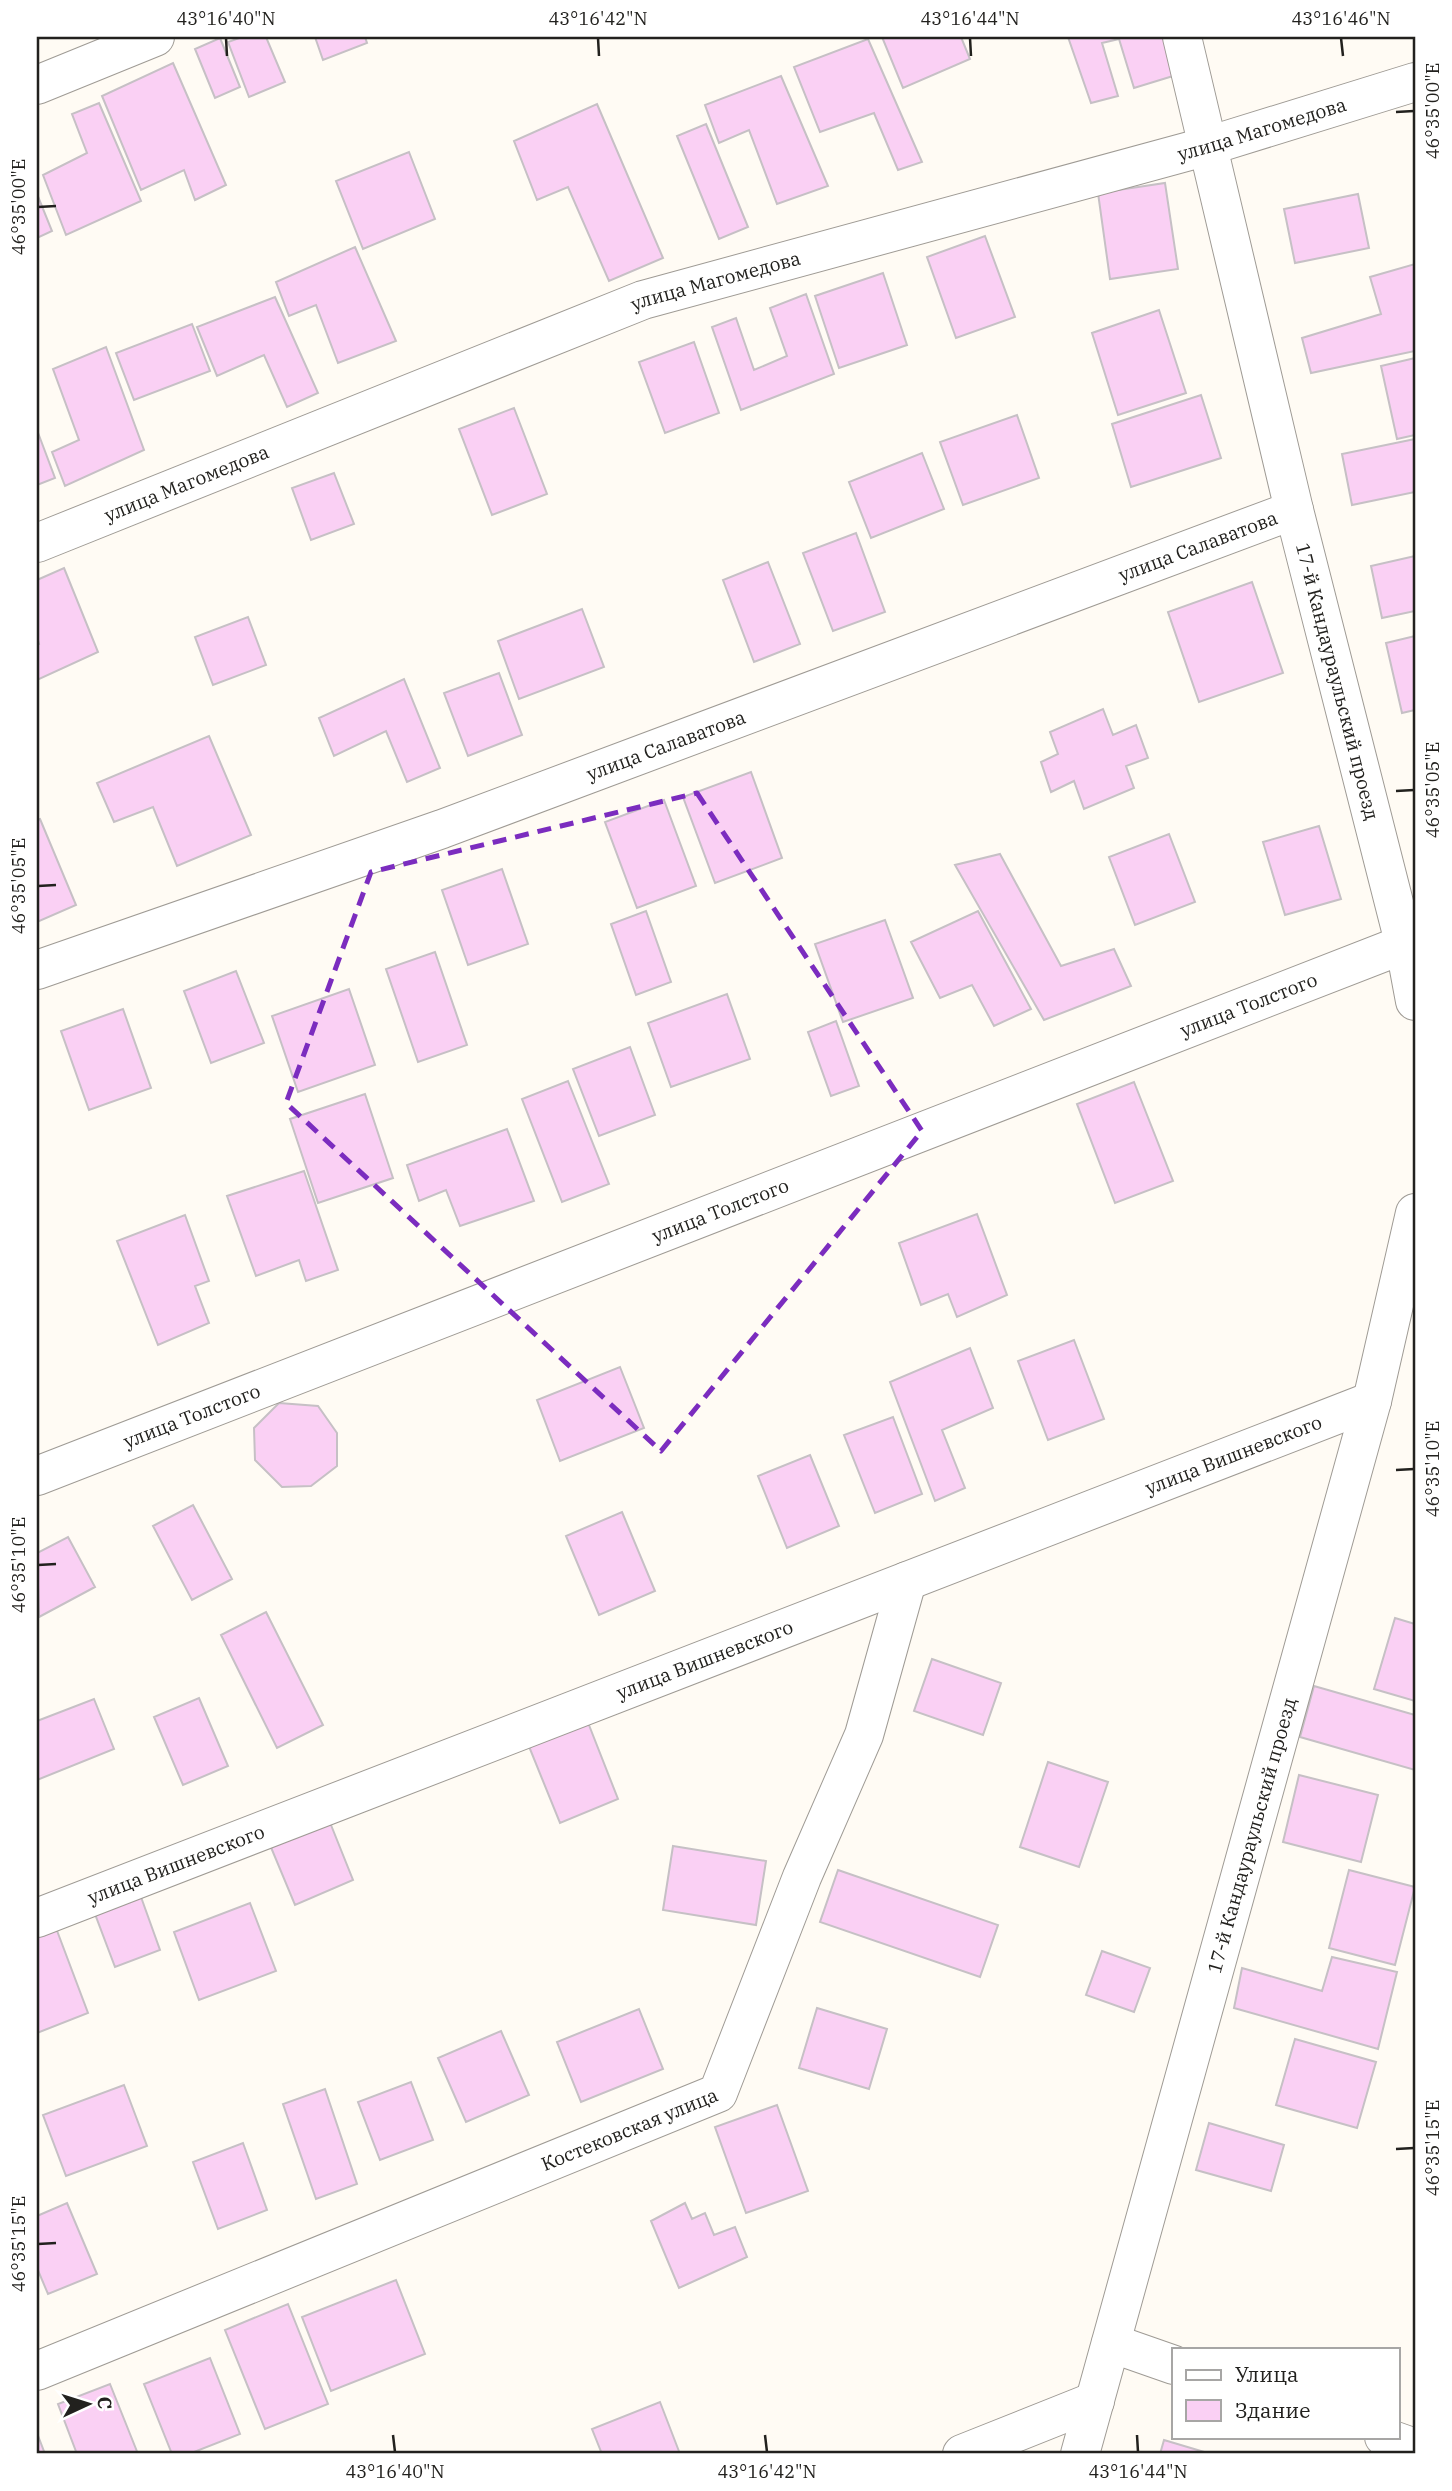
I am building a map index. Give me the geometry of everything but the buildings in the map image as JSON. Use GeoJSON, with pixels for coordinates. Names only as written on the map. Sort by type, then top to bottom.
{"type":"FeatureCollection","features":[{"type":"Feature","properties":{"kind":"street"},"geometry":{"type":"LineString","coordinates":[[37,85],[155,37]]}},
{"type":"Feature","properties":{"kind":"street","name":"17-й Кандаураульский проезд"},"geometry":{"type":"LineString","coordinates":[[1182,37],[1294,510],[1410,941],[1415,1001]]}},
{"type":"Feature","properties":{"kind":"street","name":"улица Магомедова"},"geometry":{"type":"LineString","coordinates":[[37,543],[643,300],[1208,146],[1415,82]]}},
{"type":"Feature","properties":{"kind":"street","name":"улица Салаватова"},"geometry":{"type":"LineString","coordinates":[[37,970],[442,829],[1294,510]]}},
{"type":"Feature","properties":{"kind":"street","name":"улица Толстого"},"geometry":{"type":"LineString","coordinates":[[37,1476],[1410,941]]}},
{"type":"Feature","properties":{"kind":"street","name":"17-й Кандаураульский проезд"},"geometry":{"type":"LineString","coordinates":[[1080,2454],[1372,1401],[1415,1213]]}},
{"type":"Feature","properties":{"kind":"street","name":"улица Вишневского"},"geometry":{"type":"LineString","coordinates":[[37,1918],[1372,1401]]}},
{"type":"Feature","properties":{"kind":"street","name":"Костековская улица"},"geometry":{"type":"LineString","coordinates":[[37,2371],[718,2093],[802,1877],[864,1735],[908,1581]]}},
{"type":"Feature","properties":{"kind":"street"},"geometry":{"type":"LineString","coordinates":[[1111,2343],[1172,2364]]}},
{"type":"Feature","properties":{"kind":"street"},"geometry":{"type":"LineString","coordinates":[[962,2454],[1095,2401]]}},
{"type":"Feature","properties":{"kind":"street"},"geometry":{"type":"LineString","coordinates":[[1387,2438],[1415,2448]]}},
{"type":"Feature","properties":{"kind":"highlighted area"},"geometry":{"type":"Polygon","coordinates":[[[697,793],[922,1131],[661,1451],[286,1103],[371,872],[697,793]]]}}]}
